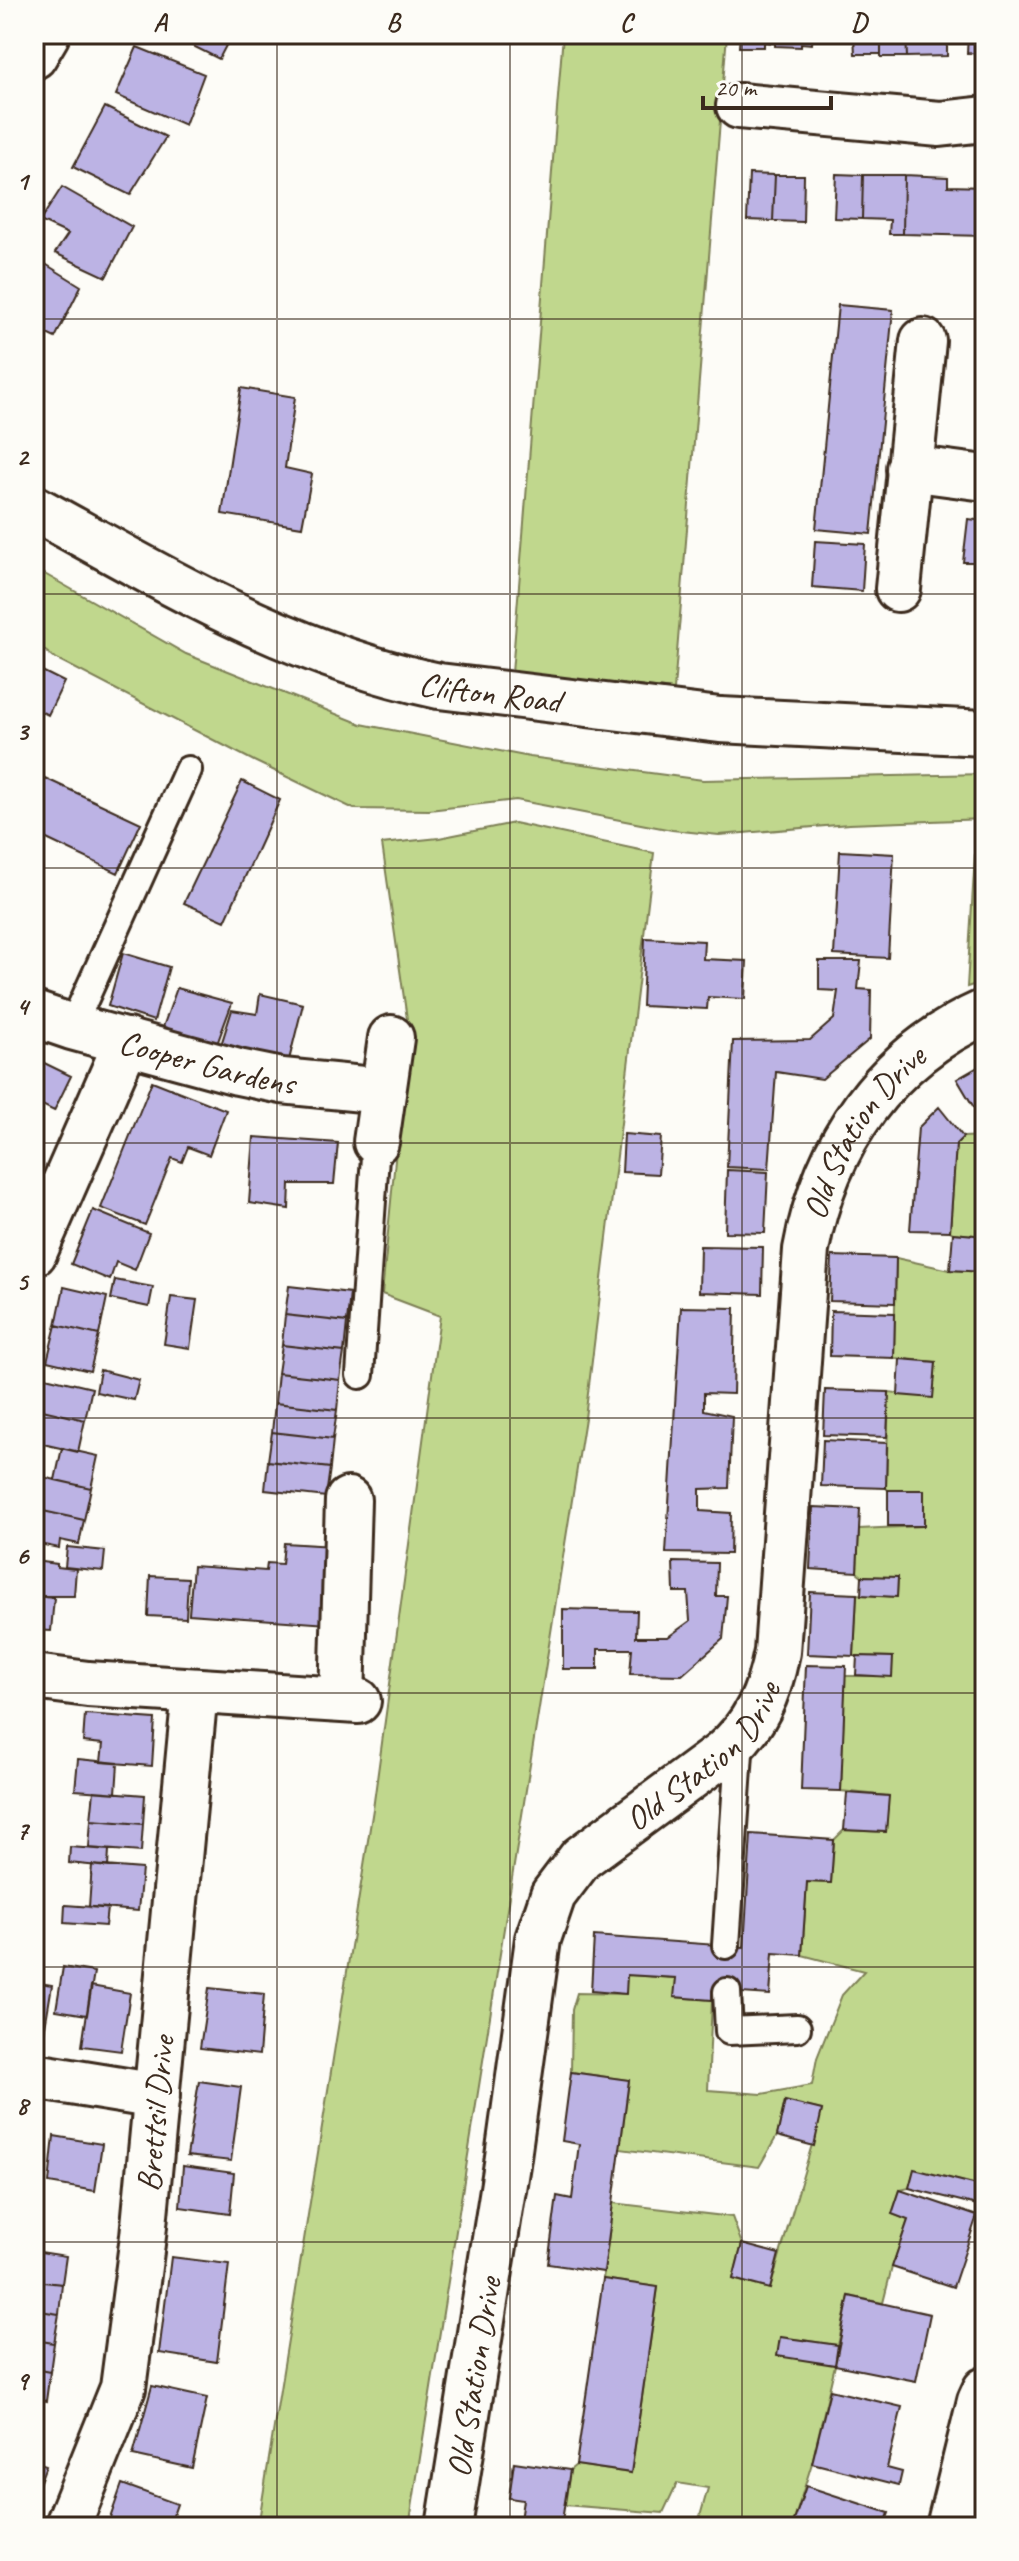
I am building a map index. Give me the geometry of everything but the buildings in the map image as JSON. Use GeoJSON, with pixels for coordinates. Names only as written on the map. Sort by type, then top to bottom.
{"type":"FeatureCollection","features":[{"type":"Feature","properties":{"kind":"street"},"geometry":{"type":"LineString","coordinates":[[34,56],[47,34]]}},
{"type":"Feature","properties":{"kind":"street"},"geometry":{"type":"LineString","coordinates":[[739,106],[940,124],[985,119]]}},
{"type":"Feature","properties":{"kind":"street"},"geometry":{"type":"LineString","coordinates":[[898,589],[923,341]]}},
{"type":"Feature","properties":{"kind":"street"},"geometry":{"type":"LineString","coordinates":[[909,468],[985,478]]}},
{"type":"Feature","properties":{"kind":"street","name":"Clifton Road"},"geometry":{"type":"LineString","coordinates":[[34,508],[264,630],[352,663],[439,686],[720,720],[985,733]]}},
{"type":"Feature","properties":{"kind":"street","name":"Old Station Drive"},"geometry":{"type":"LineString","coordinates":[[449,2527],[507,2164],[538,1939],[545,1915],[560,1883],[581,1858],[701,1770],[740,1738],[759,1712],[777,1652],[806,1250],[820,1189],[846,1135],[887,1081],[914,1056],[951,1030],[985,1012]]}},
{"type":"Feature","properties":{"kind":"street","name":"Cooper Gardens"},"geometry":{"type":"LineString","coordinates":[[53,1021],[203,1064],[282,1081],[383,1091]]}},
{"type":"Feature","properties":{"kind":"street"},"geometry":{"type":"LineString","coordinates":[[376,1142],[391,1038]]}},
{"type":"Feature","properties":{"kind":"street"},"geometry":{"type":"LineString","coordinates":[[34,1253],[127,1041]]}},
{"type":"Feature","properties":{"kind":"street"},"geometry":{"type":"LineString","coordinates":[[34,1677],[88,1684],[350,1700],[348,1500]]}},
{"type":"Feature","properties":{"kind":"street","name":"Brettsil Drive"},"geometry":{"type":"LineString","coordinates":[[67,2527],[123,2388],[143,2236],[195,1691]]}},
{"type":"Feature","properties":{"kind":"street"},"geometry":{"type":"LineString","coordinates":[[34,2076],[157,2096]]}},
{"type":"Feature","properties":{"kind":"street"},"geometry":{"type":"LineString","coordinates":[[949,2527],[985,2390]]}},
{"type":"Feature","properties":{"kind":"lane"},"geometry":{"type":"LineString","coordinates":[[53,1021],[188,770]]}},
{"type":"Feature","properties":{"kind":"lane"},"geometry":{"type":"LineString","coordinates":[[360,1375],[376,1142]]}},
{"type":"Feature","properties":{"kind":"lane"},"geometry":{"type":"LineString","coordinates":[[726,1945],[740,1738]]}},
{"type":"Feature","properties":{"kind":"lane"},"geometry":{"type":"LineString","coordinates":[[727,1992],[729,2031],[797,2028]]}},
{"type":"Feature","properties":{"kind":"green space"},"geometry":{"type":"Polygon","coordinates":[[[563,34],[727,34],[674,690],[512,673],[563,34]]]}},
{"type":"Feature","properties":{"kind":"green space"},"geometry":{"type":"Polygon","coordinates":[[[34,568],[186,654],[361,724],[530,757],[703,780],[985,774],[985,819],[849,824],[719,835],[672,830],[516,800],[429,810],[354,809],[53,657],[34,642],[34,568]]]}},
{"type":"Feature","properties":{"kind":"green space"},"geometry":{"type":"Polygon","coordinates":[[[514,823],[654,853],[585,1418],[409,2527],[258,2527],[373,1809],[440,1316],[382,1294],[408,1026],[382,844],[439,838],[514,823]]]}},
{"type":"Feature","properties":{"kind":"green space"},"geometry":{"type":"Polygon","coordinates":[[[976,838],[985,838],[985,981],[967,987],[976,838]]]}},
{"type":"Feature","properties":{"kind":"green space"},"geometry":{"type":"Polygon","coordinates":[[[985,1136],[985,1236],[953,1233],[950,1231],[956,1144],[963,1137],[985,1136]]]}},
{"type":"Feature","properties":{"kind":"green space"},"geometry":{"type":"Polygon","coordinates":[[[896,1258],[950,1270],[985,1272],[985,2152],[977,2185],[914,2170],[909,2188],[900,2190],[892,2214],[908,2220],[883,2303],[849,2296],[838,2345],[780,2337],[835,2365],[812,2463],[792,2527],[697,2527],[708,2488],[677,2483],[663,2513],[565,2505],[570,2470],[576,2465],[631,2473],[658,2287],[603,2279],[613,2203],[732,2217],[742,2244],[733,2279],[770,2289],[822,2110],[785,2102],[777,2136],[759,2167],[620,2149],[629,2080],[571,2072],[572,2010],[577,1993],[625,1994],[627,1975],[676,1978],[675,1997],[712,2000],[708,2090],[762,2094],[812,2085],[817,2058],[842,1995],[864,1971],[802,1955],[807,1882],[831,1883],[834,1840],[844,1830],[886,1832],[888,1796],[841,1791],[845,1676],[891,1676],[892,1657],[854,1656],[857,1594],[897,1597],[898,1578],[862,1576],[857,1572],[859,1529],[924,1526],[923,1490],[886,1488],[889,1392],[932,1397],[936,1362],[894,1358],[896,1258]]]}}]}
